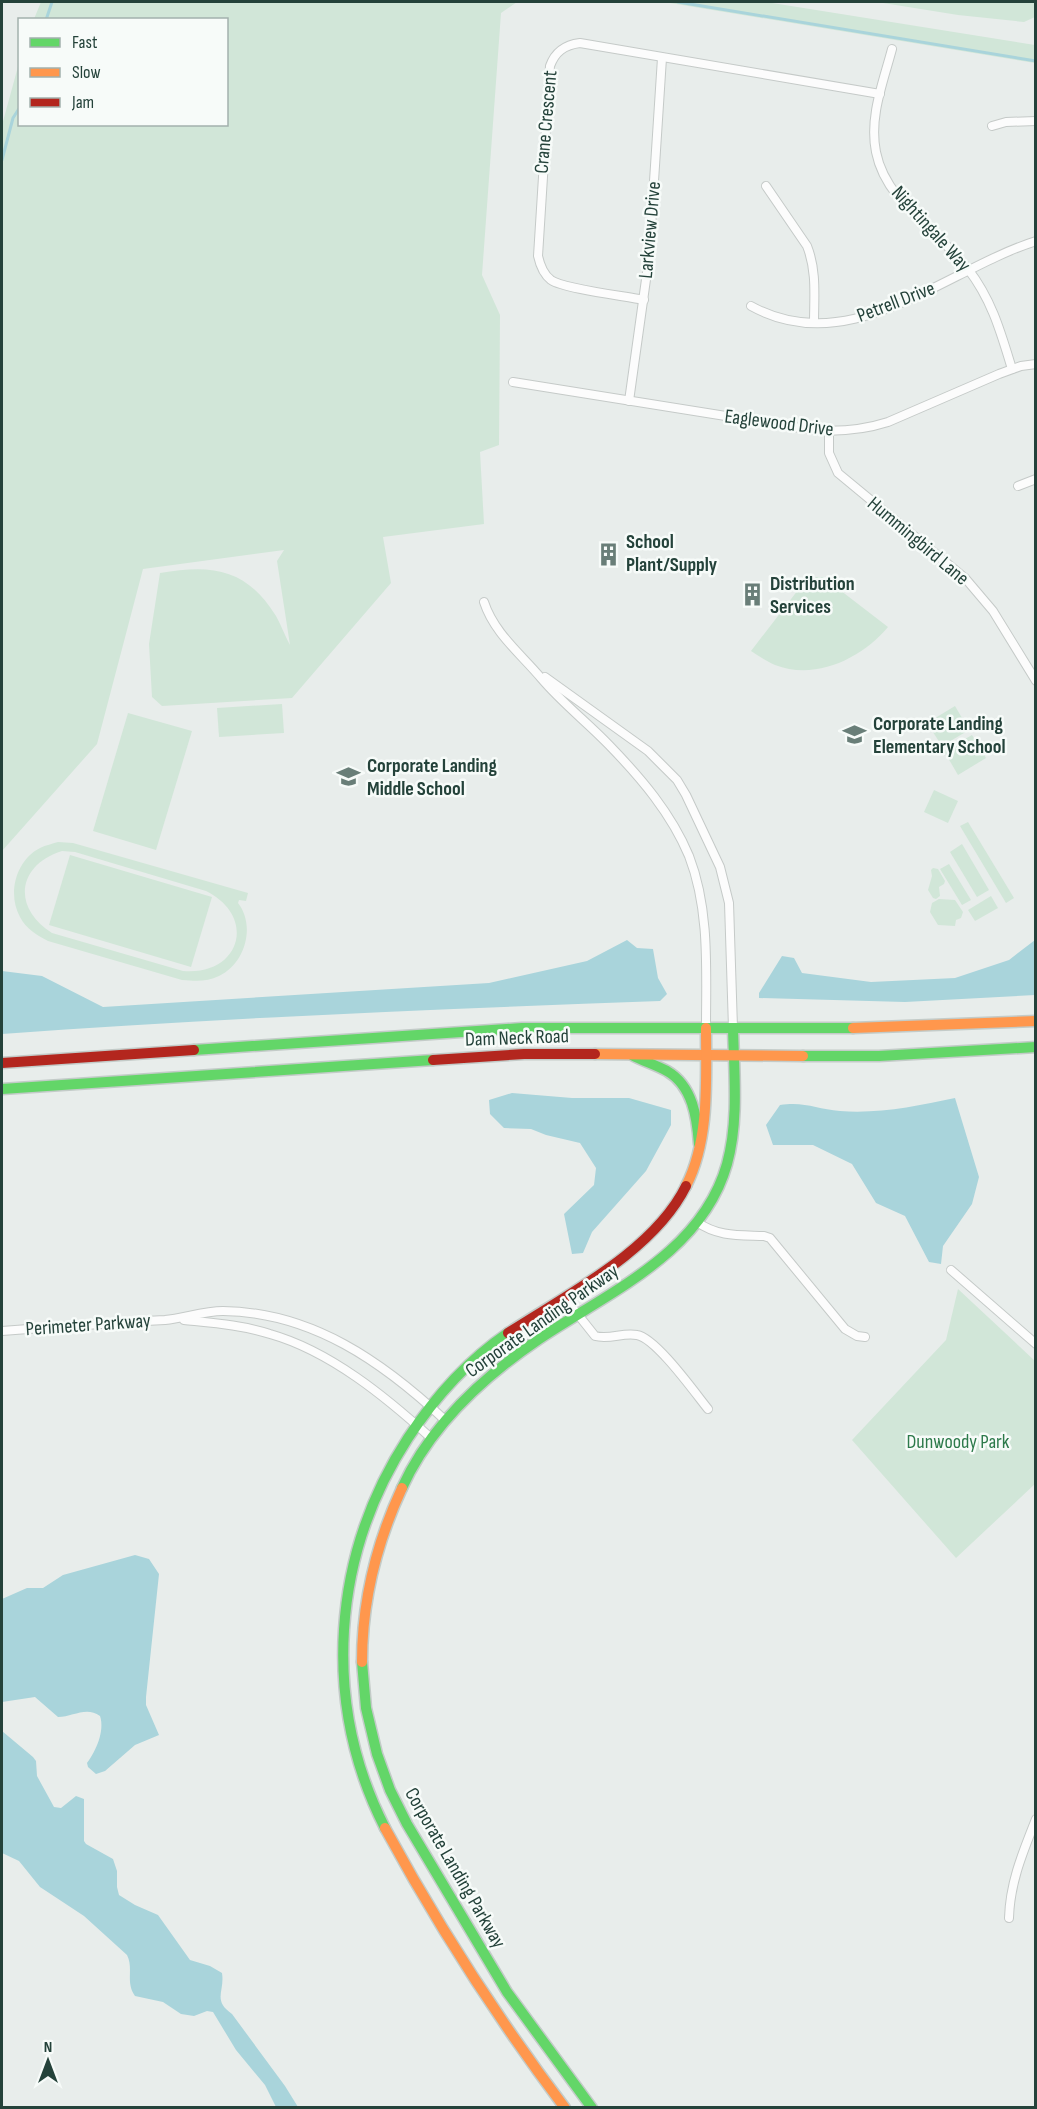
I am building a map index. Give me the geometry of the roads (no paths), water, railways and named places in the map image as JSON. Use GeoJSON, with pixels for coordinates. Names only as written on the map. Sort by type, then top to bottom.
{"type":"FeatureCollection","features":[{"type":"Feature","properties":{"kind":"street","name":"Crane Crescent"},"geometry":{"type":"LineString","coordinates":[[644,300],[562,285],[549,278],[540,265],[538,256],[541,189],[550,66],[558,52],[564,47],[580,43],[880,94]]}},
{"type":"Feature","properties":{"kind":"street","name":"Nightingale Way"},"geometry":{"type":"LineString","coordinates":[[892,49],[874,120],[878,159],[883,172],[900,199],[970,271],[991,305],[1012,369]]}},
{"type":"Feature","properties":{"kind":"street","name":"Larkview Drive"},"geometry":{"type":"LineString","coordinates":[[629,401],[652,226],[662,58]]}},
{"type":"Feature","properties":{"kind":"street"},"geometry":{"type":"LineString","coordinates":[[992,126],[1006,122],[1035,121]]}},
{"type":"Feature","properties":{"kind":"street"},"geometry":{"type":"LineString","coordinates":[[766,186],[807,246],[811,257],[814,268],[814,323]]}},
{"type":"Feature","properties":{"kind":"street","name":"Petrell Drive"},"geometry":{"type":"LineString","coordinates":[[751,306],[778,318],[814,323],[842,322],[864,317],[901,303],[1035,241]]}},
{"type":"Feature","properties":{"kind":"street","name":"Eaglewood Drive"},"geometry":{"type":"LineString","coordinates":[[513,382],[829,431],[856,430],[888,422],[1012,369],[1035,364]]}},
{"type":"Feature","properties":{"kind":"street","name":"Hummingbird Lane"},"geometry":{"type":"LineString","coordinates":[[829,431],[829,453],[838,472],[965,578],[993,611],[1035,681]]}},
{"type":"Feature","properties":{"kind":"street"},"geometry":{"type":"LineString","coordinates":[[1018,486],[1035,479]]}},
{"type":"Feature","properties":{"kind":"street","name":"Corporate Landing Parkway"},"geometry":{"type":"LineString","coordinates":[[484,602],[494,625],[509,644],[553,692],[609,744],[646,785],[668,816],[689,858],[702,909],[705,938],[704,1106],[699,1144],[686,1190],[658,1228],[644,1241],[484,1352],[460,1372],[430,1406],[416,1424],[374,1497],[349,1573],[342,1631],[343,1687],[354,1749],[375,1809],[466,1966],[565,2108]]}},
{"type":"Feature","properties":{"kind":"street","name":"Corporate Landing Parkway"},"geometry":{"type":"LineString","coordinates":[[530,665],[648,751],[677,780],[720,867],[729,903],[733,1028],[731,1138],[728,1158],[723,1177],[697,1222],[684,1238],[652,1267],[524,1351],[481,1383],[420,1453],[397,1495],[374,1558],[363,1619],[363,1669],[365,1698],[377,1753],[399,1809],[483,1955],[517,2007],[592,2108]]}},
{"type":"Feature","properties":{"kind":"street","name":"Dam Neck Road"},"geometry":{"type":"LineString","coordinates":[[2,1063],[522,1029],[888,1028],[1035,1021]]}},
{"type":"Feature","properties":{"kind":"street","name":"Dam Neck Road"},"geometry":{"type":"LineString","coordinates":[[2,1089],[524,1054],[879,1056],[1035,1047]]}},
{"type":"Feature","properties":{"kind":"street"},"geometry":{"type":"LineString","coordinates":[[631,1054],[670,1073],[683,1087],[694,1109],[699,1144]]}},
{"type":"Feature","properties":{"kind":"street"},"geometry":{"type":"LineString","coordinates":[[697,1222],[708,1229],[726,1235],[770,1238],[845,1329],[865,1337]]}},
{"type":"Feature","properties":{"kind":"street"},"geometry":{"type":"LineString","coordinates":[[951,1270],[1035,1344]]}},
{"type":"Feature","properties":{"kind":"street"},"geometry":{"type":"LineString","coordinates":[[564,1297],[598,1337],[610,1339],[632,1334],[653,1342],[708,1409]]}},
{"type":"Feature","properties":{"kind":"street","name":"Perimeter Parkway"},"geometry":{"type":"LineString","coordinates":[[2,1331],[174,1319],[220,1311],[270,1316],[315,1329],[345,1343],[373,1361],[446,1421]]}},
{"type":"Feature","properties":{"kind":"street","name":"Perimeter Parkway"},"geometry":{"type":"LineString","coordinates":[[174,1319],[242,1327],[293,1341],[351,1374],[431,1438]]}},
{"type":"Feature","properties":{"kind":"street"},"geometry":{"type":"LineString","coordinates":[[1010,1918],[1010,1900],[1015,1873],[1035,1819]]}},
{"type":"Feature","properties":{"kind":"street"},"geometry":{"type":"LineString","coordinates":[[466,1966],[483,1955]]}},
{"type":"Feature","properties":{"kind":"water"},"geometry":{"type":"Polygon","coordinates":[[[627,940],[637,948],[653,949],[658,978],[667,994],[660,1001],[331,1014],[2,1034],[2,971],[42,976],[103,1007],[489,983],[587,961],[627,940]]]}},
{"type":"Feature","properties":{"kind":"water"},"geometry":{"type":"Polygon","coordinates":[[[1035,940],[1035,995],[905,1002],[759,998],[759,993],[782,956],[794,958],[802,973],[871,982],[955,978],[1009,960],[1035,940]]]}},
{"type":"Feature","properties":{"kind":"water"},"geometry":{"type":"Polygon","coordinates":[[[512,1093],[572,1098],[629,1098],[671,1110],[671,1125],[646,1171],[592,1232],[583,1253],[572,1254],[564,1214],[594,1185],[596,1168],[580,1143],[531,1129],[504,1128],[490,1114],[489,1100],[512,1093]]]}},
{"type":"Feature","properties":{"kind":"water"},"geometry":{"type":"Polygon","coordinates":[[[955,1098],[979,1177],[972,1204],[943,1246],[941,1264],[929,1262],[905,1216],[876,1203],[852,1164],[813,1145],[773,1145],[766,1125],[780,1105],[796,1104],[855,1112],[884,1110],[955,1098]]]}},
{"type":"Feature","properties":{"kind":"water"},"geometry":{"type":"Polygon","coordinates":[[[135,1555],[149,1559],[159,1574],[146,1705],[159,1735],[135,1745],[105,1771],[96,1774],[87,1763],[99,1741],[100,1716],[85,1712],[58,1717],[35,1697],[2,1702],[2,1599],[27,1588],[43,1588],[63,1575],[135,1555]]]}},
{"type":"Feature","properties":{"kind":"water"},"geometry":{"type":"Polygon","coordinates":[[[2,1731],[36,1761],[37,1776],[54,1807],[61,1808],[76,1796],[84,1799],[84,1841],[113,1859],[117,1871],[119,1895],[158,1915],[190,1960],[210,1966],[222,1973],[222,2004],[232,2014],[298,2107],[276,2107],[265,2085],[236,2050],[213,2012],[207,2011],[194,2016],[181,2014],[163,2002],[135,1996],[131,1986],[127,1955],[84,1916],[40,1887],[19,1861],[2,1853],[2,1731]]]}},
{"type":"Feature","properties":{"kind":"waterway"},"geometry":{"type":"LineString","coordinates":[[47,18],[52,2]]}},
{"type":"Feature","properties":{"kind":"waterway"},"geometry":{"type":"LineString","coordinates":[[678,2],[1036,61]]}},
{"type":"Feature","properties":{"kind":"waterway"},"geometry":{"type":"LineString","coordinates":[[2,160],[13,118],[18,110]]}},
{"type":"Feature","properties":{"kind":"place","name":"School Plant/Supply"},"geometry":{"type":"Point","coordinates":[608,554]}},
{"type":"Feature","properties":{"kind":"place","name":"Distribution Services"},"geometry":{"type":"Point","coordinates":[752,595]}},
{"type":"Feature","properties":{"kind":"place","name":"Corporate Landing Elementary School"},"geometry":{"type":"Point","coordinates":[855,735]}},
{"type":"Feature","properties":{"kind":"place","name":"Corporate Landing Middle School"},"geometry":{"type":"Point","coordinates":[349,777]}},
{"type":"Feature","properties":{"kind":"park label","name":"Dunwoody Park"},"geometry":{"type":"Point","coordinates":[958,1442]}}]}
